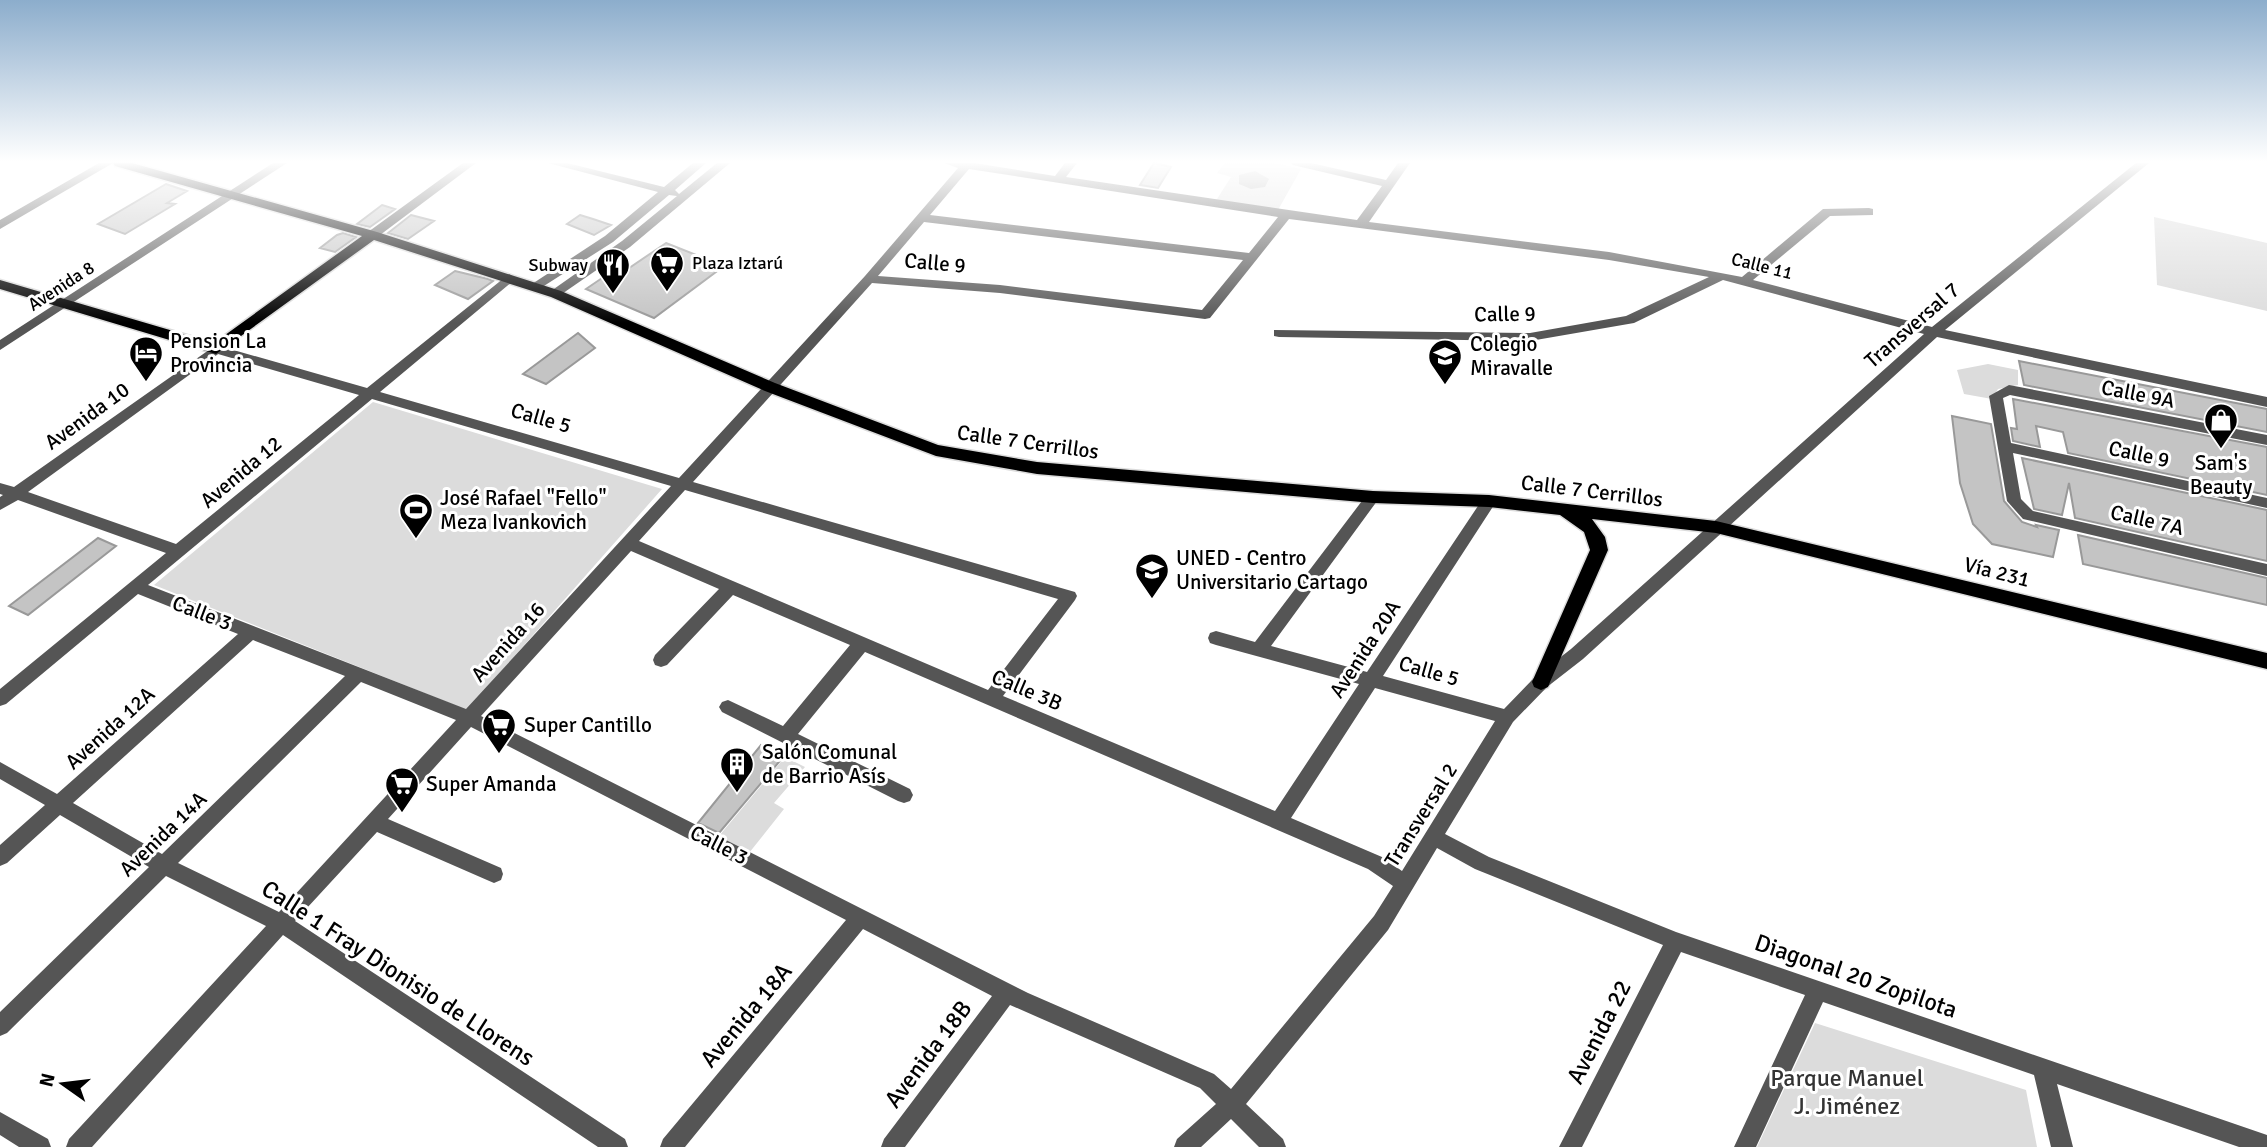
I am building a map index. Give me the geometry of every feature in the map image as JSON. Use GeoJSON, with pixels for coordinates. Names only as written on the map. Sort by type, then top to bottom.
{"type":"FeatureCollection","features":[{"type":"Feature","properties":{"kind":"main road","name":"Calle 7 Cerrillos"},"geometry":{"type":"LineString","coordinates":[[305,217],[556,293],[770,387],[936,450],[1037,468],[1373,497],[1489,500],[1716,527]]}},
{"type":"Feature","properties":{"kind":"main road","name":"Avenida 10"},"geometry":{"type":"LineString","coordinates":[[216,349],[372,235]]}},
{"type":"Feature","properties":{"kind":"main road","name":"Calle 5"},"geometry":{"type":"LineString","coordinates":[[0,284],[216,349]]}},
{"type":"Feature","properties":{"kind":"main road"},"geometry":{"type":"LineString","coordinates":[[1541,682],[1599,550],[1598,538],[1592,527],[1555,508]]}},
{"type":"Feature","properties":{"kind":"main road","name":"Vía 231"},"geometry":{"type":"LineString","coordinates":[[1716,527],[2267,661]]}},
{"type":"Feature","properties":{"kind":"street","name":"Avenida 8"},"geometry":{"type":"LineString","coordinates":[[0,346],[199,217]]}},
{"type":"Feature","properties":{"kind":"street","name":"Avenida 10"},"geometry":{"type":"LineString","coordinates":[[372,235],[397,217]]}},
{"type":"Feature","properties":{"kind":"street"},"geometry":{"type":"LineString","coordinates":[[536,287],[609,240],[637,217]]}},
{"type":"Feature","properties":{"kind":"street"},"geometry":{"type":"LineString","coordinates":[[556,293],[658,217]]}},
{"type":"Feature","properties":{"kind":"street"},"geometry":{"type":"LineString","coordinates":[[921,218],[1252,257],[1285,217]]}},
{"type":"Feature","properties":{"kind":"street","name":"Calle 11"},"geometry":{"type":"LineString","coordinates":[[1299,217],[1609,256],[1722,276],[1934,331],[2267,402]]}},
{"type":"Feature","properties":{"kind":"street"},"geometry":{"type":"LineString","coordinates":[[1361,224],[1366,217]]}},
{"type":"Feature","properties":{"kind":"street"},"geometry":{"type":"LineString","coordinates":[[1745,281],[1822,217]]}},
{"type":"Feature","properties":{"kind":"street","name":"Transversal 7"},"geometry":{"type":"LineString","coordinates":[[1716,527],[1934,331],[2076,217]]}},
{"type":"Feature","properties":{"kind":"street","name":"Avenida 16"},"geometry":{"type":"LineString","coordinates":[[76,1147],[470,718],[869,279],[921,218]]}},
{"type":"Feature","properties":{"kind":"street","name":"Calle 9"},"geometry":{"type":"LineString","coordinates":[[869,279],[1000,289],[1205,315],[1252,257]]}},
{"type":"Feature","properties":{"kind":"street","name":"Calle 9"},"geometry":{"type":"LineString","coordinates":[[1279,333],[1530,337],[1629,320],[1722,276]]}},
{"type":"Feature","properties":{"kind":"street","name":"Avenida 12"},"geometry":{"type":"LineString","coordinates":[[0,699],[509,278]]}},
{"type":"Feature","properties":{"kind":"street","name":"Avenida 10"},"geometry":{"type":"LineString","coordinates":[[0,505],[216,349]]}},
{"type":"Feature","properties":{"kind":"street","name":"Calle 5"},"geometry":{"type":"LineString","coordinates":[[216,349],[684,482],[1069,596],[991,699]]}},
{"type":"Feature","properties":{"kind":"street","name":"Calle 9A"},"geometry":{"type":"LineString","coordinates":[[2003,446],[1996,396],[2001,391],[2009,390],[2267,440]]}},
{"type":"Feature","properties":{"kind":"street","name":"Calle 9"},"geometry":{"type":"LineString","coordinates":[[2003,446],[2267,503]]}},
{"type":"Feature","properties":{"kind":"street","name":"Calle 7A"},"geometry":{"type":"LineString","coordinates":[[2003,446],[2014,501],[2028,515],[2267,570]]}},
{"type":"Feature","properties":{"kind":"street"},"geometry":{"type":"LineString","coordinates":[[0,488],[178,551]]}},
{"type":"Feature","properties":{"kind":"street"},"geometry":{"type":"LineString","coordinates":[[1259,649],[1373,497]]}},
{"type":"Feature","properties":{"kind":"street","name":"Avenida 20A"},"geometry":{"type":"LineString","coordinates":[[1278,822],[1489,500]]}},
{"type":"Feature","properties":{"kind":"street","name":"Transversal 2"},"geometry":{"type":"LineString","coordinates":[[1185,1147],[1233,1103],[1381,923],[1507,717],[1541,682],[1577,654],[1716,527]]}},
{"type":"Feature","properties":{"kind":"street","name":"Calle 3B"},"geometry":{"type":"LineString","coordinates":[[628,543],[1375,863],[1406,884]]}},
{"type":"Feature","properties":{"kind":"street","name":"Calle 3"},"geometry":{"type":"LineString","coordinates":[[136,587],[470,718],[1007,992],[1207,1081],[1233,1103],[1275,1147]]}},
{"type":"Feature","properties":{"kind":"street"},"geometry":{"type":"LineString","coordinates":[[661,660],[729,588]]}},
{"type":"Feature","properties":{"kind":"street","name":"Avenida 12A"},"geometry":{"type":"LineString","coordinates":[[0,857],[251,632]]}},
{"type":"Feature","properties":{"kind":"street","name":"Calle 5"},"geometry":{"type":"LineString","coordinates":[[1216,638],[1507,717]]}},
{"type":"Feature","properties":{"kind":"street"},"geometry":{"type":"LineString","coordinates":[[785,737],[862,643]]}},
{"type":"Feature","properties":{"kind":"street","name":"Avenida 14A"},"geometry":{"type":"LineString","coordinates":[[0,1026],[358,674]]}},
{"type":"Feature","properties":{"kind":"street"},"geometry":{"type":"LineString","coordinates":[[728,707],[904,795]]}},
{"type":"Feature","properties":{"kind":"street","name":"Calle 1 Fray Dionisio de Llorens"},"geometry":{"type":"LineString","coordinates":[[0,770],[163,865],[281,923],[617,1147]]}},
{"type":"Feature","properties":{"kind":"street"},"geometry":{"type":"LineString","coordinates":[[374,822],[494,874]]}},
{"type":"Feature","properties":{"kind":"street","name":"Diagonal 20 Zopilota"},"geometry":{"type":"LineString","coordinates":[[1435,838],[1482,863],[1675,941],[2267,1146]]}},
{"type":"Feature","properties":{"kind":"street","name":"Avenida 18A"},"geometry":{"type":"LineString","coordinates":[[671,1147],[861,917]]}},
{"type":"Feature","properties":{"kind":"street","name":"Avenida 22"},"geometry":{"type":"LineString","coordinates":[[1570,1147],[1675,941]]}},
{"type":"Feature","properties":{"kind":"street"},"geometry":{"type":"LineString","coordinates":[[1745,1147],[1817,991]]}},
{"type":"Feature","properties":{"kind":"street","name":"Avenida 18B"},"geometry":{"type":"LineString","coordinates":[[892,1147],[1007,992]]}},
{"type":"Feature","properties":{"kind":"street"},"geometry":{"type":"LineString","coordinates":[[2043,1070],[2062,1147]]}},
{"type":"Feature","properties":{"kind":"street"},"geometry":{"type":"LineString","coordinates":[[0,1124],[40,1147]]}},
{"type":"Feature","properties":{"kind":"green space"},"geometry":{"type":"Polygon","coordinates":[[[2154,217],[2267,243],[2267,311],[2157,285],[2154,217]]]}},
{"type":"Feature","properties":{"kind":"green space"},"geometry":{"type":"Polygon","coordinates":[[[1988,364],[2018,370],[2018,385],[1998,389],[1992,399],[1964,394],[1957,370],[1988,364]]]}},
{"type":"Feature","properties":{"kind":"green space"},"geometry":{"type":"Polygon","coordinates":[[[373,402],[662,489],[467,710],[154,585],[373,402]]]}},
{"type":"Feature","properties":{"kind":"green space"},"geometry":{"type":"Polygon","coordinates":[[[785,757],[805,767],[774,803],[784,809],[745,858],[714,842],[785,757]]]}},
{"type":"Feature","properties":{"kind":"green space","name":"Parque Manuel J. Jiménez"},"geometry":{"type":"Polygon","coordinates":[[[1815,1023],[2026,1090],[2037,1147],[1757,1147],[1815,1023]]]}},
{"type":"Feature","properties":{"kind":"building"},"geometry":{"type":"Polygon","coordinates":[[[111,217],[154,217],[125,234],[98,224],[111,217]]]}},
{"type":"Feature","properties":{"kind":"building"},"geometry":{"type":"Polygon","coordinates":[[[367,217],[385,217],[370,227],[357,224],[367,217]]]}},
{"type":"Feature","properties":{"kind":"building"},"geometry":{"type":"Polygon","coordinates":[[[409,217],[434,221],[408,239],[388,233],[409,217]]]}},
{"type":"Feature","properties":{"kind":"building"},"geometry":{"type":"Polygon","coordinates":[[[578,217],[585,217],[611,225],[594,235],[567,224],[578,217]]]}},
{"type":"Feature","properties":{"kind":"building"},"geometry":{"type":"Polygon","coordinates":[[[343,233],[356,237],[335,252],[320,248],[337,235],[343,233]]]}},
{"type":"Feature","properties":{"kind":"building","name":"Plaza Iztarú"},"geometry":{"type":"Polygon","coordinates":[[[666,243],[724,266],[654,318],[586,289],[605,276],[613,279],[666,243]]]}},
{"type":"Feature","properties":{"kind":"building"},"geometry":{"type":"Polygon","coordinates":[[[455,271],[493,281],[468,299],[435,285],[455,271]]]}},
{"type":"Feature","properties":{"kind":"building"},"geometry":{"type":"Polygon","coordinates":[[[578,333],[595,348],[546,384],[523,374],[578,333]]]}},
{"type":"Feature","properties":{"kind":"building"},"geometry":{"type":"Polygon","coordinates":[[[2019,361],[2267,409],[2267,432],[2024,385],[2019,361]]]}},
{"type":"Feature","properties":{"kind":"building"},"geometry":{"type":"Polygon","coordinates":[[[2013,399],[2267,447],[2267,495],[2068,453],[2063,432],[2036,426],[2040,447],[2013,441],[2011,428],[2017,429],[2013,399]]]}},
{"type":"Feature","properties":{"kind":"building"},"geometry":{"type":"Polygon","coordinates":[[[1952,416],[1991,424],[2004,501],[2022,522],[2059,530],[2053,557],[1992,544],[1973,524],[1960,483],[1952,416]]]}},
{"type":"Feature","properties":{"kind":"building"},"geometry":{"type":"Polygon","coordinates":[[[2022,458],[2267,510],[2267,561],[2075,518],[2069,483],[2062,515],[2034,509],[2022,458]]]}},
{"type":"Feature","properties":{"kind":"building"},"geometry":{"type":"Polygon","coordinates":[[[2078,535],[2267,578],[2267,605],[2083,564],[2078,535]]]}},
{"type":"Feature","properties":{"kind":"building"},"geometry":{"type":"Polygon","coordinates":[[[98,538],[116,546],[28,615],[9,606],[98,538]]]}},
{"type":"Feature","properties":{"kind":"building","name":"Salón Comunal de Barrio Asís"},"geometry":{"type":"Polygon","coordinates":[[[761,745],[784,756],[719,833],[698,823],[761,745]]]}},
{"type":"Feature","properties":{"kind":"place","name":"Plaza Iztarú"},"geometry":{"type":"Point","coordinates":[667,293]}},
{"type":"Feature","properties":{"kind":"place","name":"Subway"},"geometry":{"type":"Point","coordinates":[613,295]}},
{"type":"Feature","properties":{"kind":"place","name":"Pension La Provincia"},"geometry":{"type":"Point","coordinates":[146,383]}},
{"type":"Feature","properties":{"kind":"place","name":"Colegio Miravalle"},"geometry":{"type":"Point","coordinates":[1445,386]}},
{"type":"Feature","properties":{"kind":"place","name":"Sam's Beauty"},"geometry":{"type":"Point","coordinates":[2221,450]}},
{"type":"Feature","properties":{"kind":"place","name":"José Rafael \"Fello\" Meza Ivankovich"},"geometry":{"type":"Point","coordinates":[416,540]}},
{"type":"Feature","properties":{"kind":"place","name":"UNED - Centro Universitario Cartago"},"geometry":{"type":"Point","coordinates":[1152,600]}},
{"type":"Feature","properties":{"kind":"place","name":"Super Cantillo"},"geometry":{"type":"Point","coordinates":[499,755]}},
{"type":"Feature","properties":{"kind":"place","name":"Salón Comunal de Barrio Asís"},"geometry":{"type":"Point","coordinates":[737,794]}},
{"type":"Feature","properties":{"kind":"place","name":"Super Amanda"},"geometry":{"type":"Point","coordinates":[402,814]}}]}
